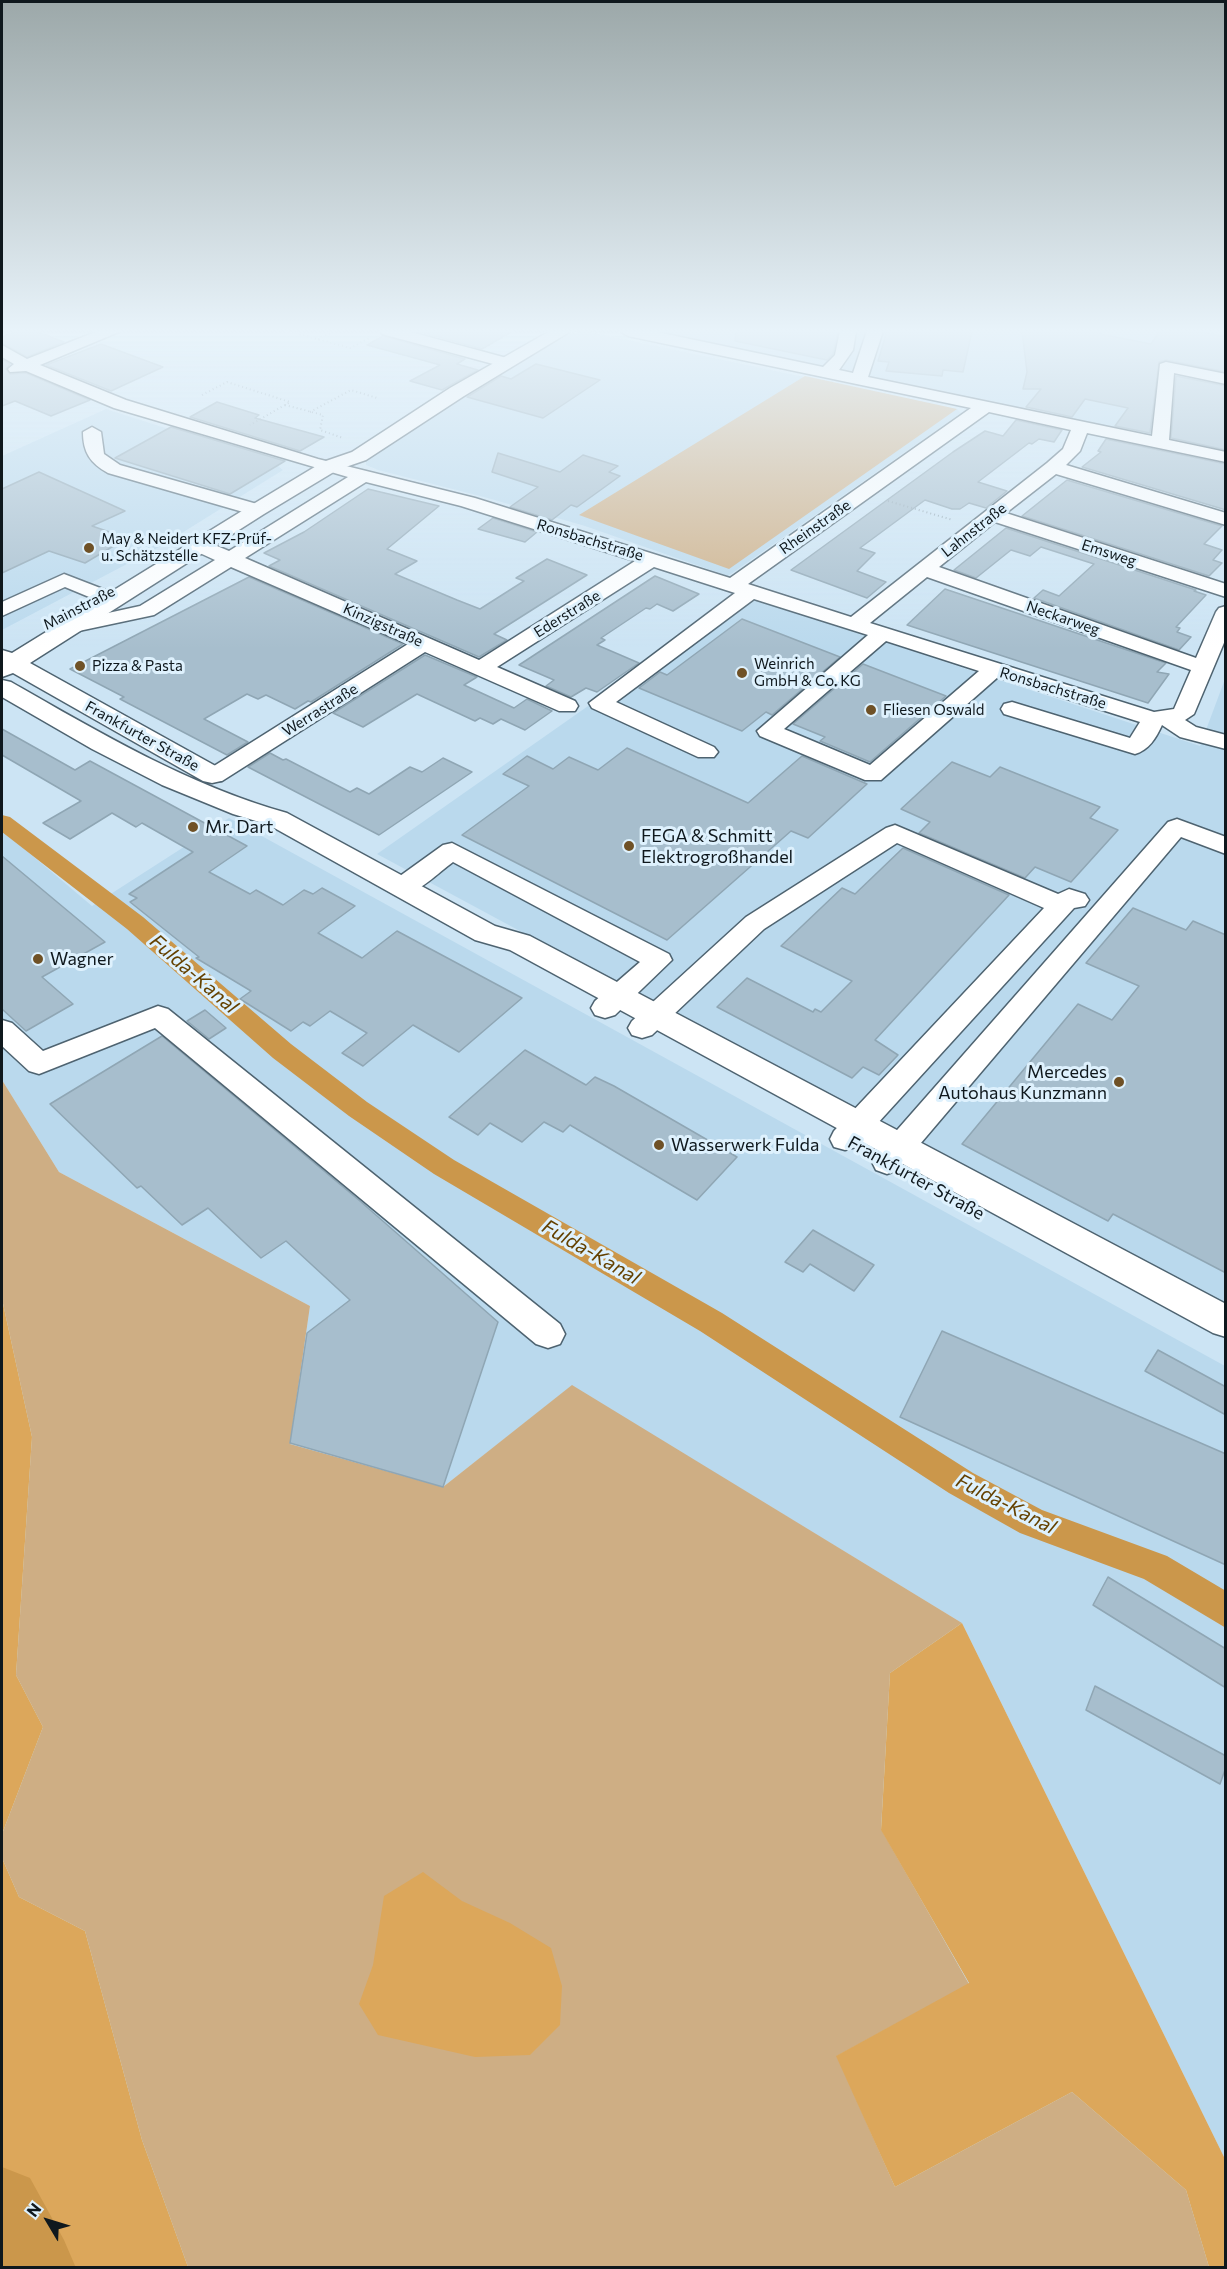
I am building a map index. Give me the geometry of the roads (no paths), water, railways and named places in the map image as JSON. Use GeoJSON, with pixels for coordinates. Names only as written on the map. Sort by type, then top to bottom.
{"type":"FeatureCollection","features":[{"type":"Feature","properties":{"kind":"main road","name":"Mainstraße"},"geometry":{"type":"LineString","coordinates":[[4,660],[74,626],[198,545],[330,466],[359,456],[388,437]]}},
{"type":"Feature","properties":{"kind":"main road","name":"Mainstraße"},"geometry":{"type":"LineString","coordinates":[[4,660],[101,595],[158,570]]}},
{"type":"Feature","properties":{"kind":"main road","name":"Frankfurter Straße"},"geometry":{"type":"LineString","coordinates":[[4,660],[260,801],[278,819]]}},
{"type":"Feature","properties":{"kind":"main road","name":"Frankfurter Straße"},"geometry":{"type":"LineString","coordinates":[[2,687],[14,701],[151,769],[244,811],[278,819],[485,933],[505,954],[613,1002],[894,1154],[1226,1322]]}},
{"type":"Feature","properties":{"kind":"main road","name":"Frankfurter Straße"},"geometry":{"type":"LineString","coordinates":[[894,1154],[1226,1346]]}},
{"type":"Feature","properties":{"kind":"street"},"geometry":{"type":"LineString","coordinates":[[92,437],[92,446],[98,460],[114,469],[257,510]]}},
{"type":"Feature","properties":{"kind":"street","name":"Ronsbachstraße"},"geometry":{"type":"LineString","coordinates":[[225,437],[468,501],[882,634],[1159,718],[1188,732],[1226,742]]}},
{"type":"Feature","properties":{"kind":"street","name":"Rheinstraße"},"geometry":{"type":"LineString","coordinates":[[706,752],[600,703],[741,589],[945,437]]}},
{"type":"Feature","properties":{"kind":"street","name":"Lahnstraße"},"geometry":{"type":"LineString","coordinates":[[854,625],[1053,467],[1071,451],[1076,437]]}},
{"type":"Feature","properties":{"kind":"street"},"geometry":{"type":"LineString","coordinates":[[1136,437],[1226,457]]}},
{"type":"Feature","properties":{"kind":"street"},"geometry":{"type":"LineString","coordinates":[[1160,437],[1160,442]]}},
{"type":"Feature","properties":{"kind":"street"},"geometry":{"type":"LineString","coordinates":[[1053,467],[1226,519]]}},
{"type":"Feature","properties":{"kind":"street","name":"Mainstraße"},"geometry":{"type":"LineString","coordinates":[[74,626],[147,611],[364,475]]}},
{"type":"Feature","properties":{"kind":"street","name":"Emsweg"},"geometry":{"type":"LineString","coordinates":[[985,521],[1226,591]]}},
{"type":"Feature","properties":{"kind":"street","name":"Kinzigstraße"},"geometry":{"type":"LineString","coordinates":[[198,545],[567,706]]}},
{"type":"Feature","properties":{"kind":"street","name":"Ederstraße"},"geometry":{"type":"LineString","coordinates":[[481,668],[653,559]]}},
{"type":"Feature","properties":{"kind":"street","name":"Neckarweg"},"geometry":{"type":"LineString","coordinates":[[924,569],[1212,656]]}},
{"type":"Feature","properties":{"kind":"street"},"geometry":{"type":"LineString","coordinates":[[2,610],[64,580],[101,595]]}},
{"type":"Feature","properties":{"kind":"street"},"geometry":{"type":"LineString","coordinates":[[1012,709],[1135,747],[1159,718],[1183,714],[1212,656],[1226,612]]}},
{"type":"Feature","properties":{"kind":"street"},"geometry":{"type":"LineString","coordinates":[[882,634],[768,731],[873,775],[994,669]]}},
{"type":"Feature","properties":{"kind":"street","name":"Werrastraße"},"geometry":{"type":"LineString","coordinates":[[214,776],[426,644]]}},
{"type":"Feature","properties":{"kind":"street"},"geometry":{"type":"LineString","coordinates":[[894,1154],[1177,827],[1226,846]]}},
{"type":"Feature","properties":{"kind":"street"},"geometry":{"type":"LineString","coordinates":[[649,1022],[754,923],[895,833],[1061,905]]}},
{"type":"Feature","properties":{"kind":"street"},"geometry":{"type":"LineString","coordinates":[[402,886],[452,851],[659,960],[613,1002]]}},
{"type":"Feature","properties":{"kind":"street"},"geometry":{"type":"LineString","coordinates":[[852,1132],[1069,897],[1104,912]]}},
{"type":"Feature","properties":{"kind":"street"},"geometry":{"type":"LineString","coordinates":[[2,1030],[39,1064],[158,1016],[548,1334]]}},
{"type":"Feature","properties":{"kind":"waterway","name":"Fulda-Kanal"},"geometry":{"type":"LineString","coordinates":[[2,822],[135,923],[282,1051],[358,1109],[444,1167],[711,1322],[961,1483],[1032,1522],[1155,1567],[1226,1611]]}},
{"type":"Feature","properties":{"kind":"waterway"},"geometry":{"type":"LineString","coordinates":[[2,2206],[36,2268]]}},
{"type":"Feature","properties":{"kind":"place","name":"May & Neidert KFZ-Prüf- u. Schätzstelle"},"geometry":{"type":"Point","coordinates":[89,548]}},
{"type":"Feature","properties":{"kind":"place","name":"Pizza & Pasta"},"geometry":{"type":"Point","coordinates":[80,666]}},
{"type":"Feature","properties":{"kind":"place","name":"Weinrich GmbH & Co. KG"},"geometry":{"type":"Point","coordinates":[742,673]}},
{"type":"Feature","properties":{"kind":"place","name":"Fliesen Oswald"},"geometry":{"type":"Point","coordinates":[871,710]}},
{"type":"Feature","properties":{"kind":"place","name":"Mr. Dart"},"geometry":{"type":"Point","coordinates":[193,827]}},
{"type":"Feature","properties":{"kind":"place","name":"FEGA & Schmitt Elektrogroßhandel"},"geometry":{"type":"Point","coordinates":[629,846]}},
{"type":"Feature","properties":{"kind":"place","name":"Wagner"},"geometry":{"type":"Point","coordinates":[38,959]}},
{"type":"Feature","properties":{"kind":"place","name":"Mercedes Autohaus Kunzmann"},"geometry":{"type":"Point","coordinates":[1119,1082]}},
{"type":"Feature","properties":{"kind":"place","name":"Wasserwerk Fulda"},"geometry":{"type":"Point","coordinates":[659,1145]}}]}
